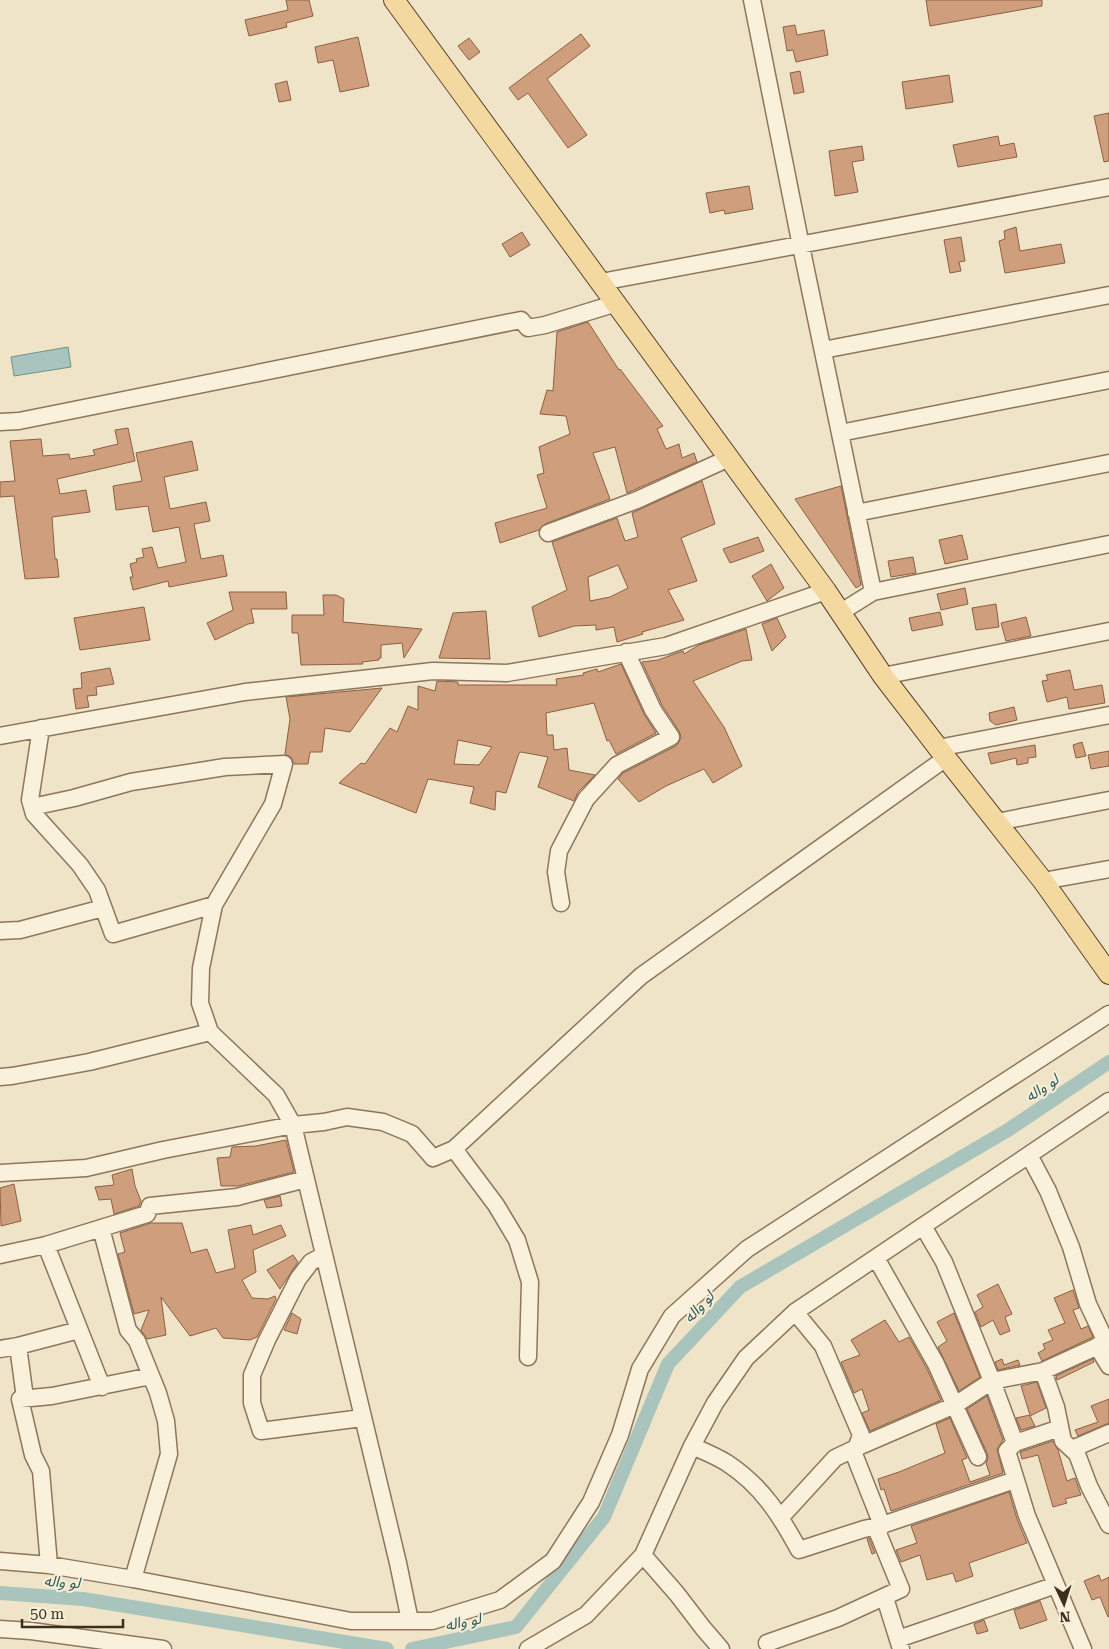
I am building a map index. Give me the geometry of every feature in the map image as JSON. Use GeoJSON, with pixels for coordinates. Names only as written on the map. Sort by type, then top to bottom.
{"type":"FeatureCollection","features":[{"type":"Feature","properties":{"kind":"main road"},"geometry":{"type":"LineString","coordinates":[[394,0],[826,591],[883,676],[1043,881],[1109,974]]}},
{"type":"Feature","properties":{"kind":"street"},"geometry":{"type":"LineString","coordinates":[[752,0],[873,592]]}},
{"type":"Feature","properties":{"kind":"street"},"geometry":{"type":"LineString","coordinates":[[601,282],[1109,187]]}},
{"type":"Feature","properties":{"kind":"street"},"geometry":{"type":"LineString","coordinates":[[823,350],[1109,295]]}},
{"type":"Feature","properties":{"kind":"street"},"geometry":{"type":"LineString","coordinates":[[0,422],[18,421],[521,320],[528,328],[545,325],[617,303]]}},
{"type":"Feature","properties":{"kind":"street"},"geometry":{"type":"LineString","coordinates":[[840,433],[1109,380]]}},
{"type":"Feature","properties":{"kind":"street"},"geometry":{"type":"LineString","coordinates":[[548,533],[637,500],[729,458]]}},
{"type":"Feature","properties":{"kind":"street"},"geometry":{"type":"LineString","coordinates":[[856,513],[1109,463]]}},
{"type":"Feature","properties":{"kind":"street"},"geometry":{"type":"LineString","coordinates":[[841,612],[873,592],[1109,544]]}},
{"type":"Feature","properties":{"kind":"street"},"geometry":{"type":"LineString","coordinates":[[0,736],[245,692],[433,671],[507,672],[666,646],[826,591]]}},
{"type":"Feature","properties":{"kind":"street"},"geometry":{"type":"LineString","coordinates":[[883,676],[1109,632]]}},
{"type":"Feature","properties":{"kind":"street"},"geometry":{"type":"LineString","coordinates":[[561,903],[556,872],[559,851],[586,799],[617,765],[671,736],[653,710],[626,652]]}},
{"type":"Feature","properties":{"kind":"street"},"geometry":{"type":"LineString","coordinates":[[0,1173],[86,1168],[163,1150],[347,1117],[383,1122],[412,1134],[433,1158],[454,1149],[641,976],[942,753],[1109,715]]}},
{"type":"Feature","properties":{"kind":"street"},"geometry":{"type":"LineString","coordinates":[[41,728],[30,800],[34,814],[80,865],[96,890],[113,934],[214,905]]}},
{"type":"Feature","properties":{"kind":"street"},"geometry":{"type":"LineString","coordinates":[[32,807],[74,798],[131,782],[225,767],[284,764],[273,804],[214,905],[201,968],[200,1002],[210,1032],[276,1095],[300,1125],[306,1179],[398,1563],[410,1621]]}},
{"type":"Feature","properties":{"kind":"street"},"geometry":{"type":"LineString","coordinates":[[997,822],[1109,800]]}},
{"type":"Feature","properties":{"kind":"street"},"geometry":{"type":"LineString","coordinates":[[1043,881],[1109,869]]}},
{"type":"Feature","properties":{"kind":"street"},"geometry":{"type":"LineString","coordinates":[[0,931],[20,930],[103,908]]}},
{"type":"Feature","properties":{"kind":"street"},"geometry":{"type":"LineString","coordinates":[[0,1561],[49,1565],[133,1579],[351,1621],[432,1621],[500,1600],[553,1560],[591,1502],[620,1435],[640,1369],[672,1316],[747,1249],[1109,1014]]}},
{"type":"Feature","properties":{"kind":"street"},"geometry":{"type":"LineString","coordinates":[[0,1076],[12,1076],[89,1062],[210,1032]]}},
{"type":"Feature","properties":{"kind":"street"},"geometry":{"type":"LineString","coordinates":[[528,1649],[586,1615],[643,1555],[692,1446],[715,1403],[746,1358],[795,1312],[1109,1101]]}},
{"type":"Feature","properties":{"kind":"street"},"geometry":{"type":"LineString","coordinates":[[454,1149],[496,1206],[517,1240],[530,1282],[528,1357]]}},
{"type":"Feature","properties":{"kind":"street"},"geometry":{"type":"LineString","coordinates":[[1029,1155],[1051,1199],[1071,1247],[1088,1304],[1104,1343],[1109,1366]]}},
{"type":"Feature","properties":{"kind":"street"},"geometry":{"type":"LineString","coordinates":[[0,1255],[46,1245],[146,1214],[150,1206],[237,1197],[306,1179]]}},
{"type":"Feature","properties":{"kind":"street"},"geometry":{"type":"LineString","coordinates":[[923,1226],[944,1262],[992,1381],[1014,1444]]}},
{"type":"Feature","properties":{"kind":"street"},"geometry":{"type":"LineString","coordinates":[[101,1228],[128,1330],[137,1341],[158,1393],[166,1421],[169,1454],[133,1579]]}},
{"type":"Feature","properties":{"kind":"street"},"geometry":{"type":"LineString","coordinates":[[46,1245],[102,1387]]}},
{"type":"Feature","properties":{"kind":"street"},"geometry":{"type":"LineString","coordinates":[[324,1255],[311,1262],[298,1279],[267,1340],[252,1375],[252,1403],[261,1431],[362,1418]]}},
{"type":"Feature","properties":{"kind":"street"},"geometry":{"type":"LineString","coordinates":[[876,1258],[936,1364],[978,1457]]}},
{"type":"Feature","properties":{"kind":"street"},"geometry":{"type":"LineString","coordinates":[[767,1643],[838,1618],[901,1589],[878,1533],[882,1525],[854,1454],[861,1435],[823,1346],[795,1312]]}},
{"type":"Feature","properties":{"kind":"street"},"geometry":{"type":"LineString","coordinates":[[0,1349],[80,1330]]}},
{"type":"Feature","properties":{"kind":"street"},"geometry":{"type":"LineString","coordinates":[[781,1517],[836,1458],[955,1405],[992,1381],[1043,1371],[1104,1343]]}},
{"type":"Feature","properties":{"kind":"street"},"geometry":{"type":"LineString","coordinates":[[18,1346],[25,1398]]}},
{"type":"Feature","properties":{"kind":"street"},"geometry":{"type":"LineString","coordinates":[[1043,1371],[1056,1407],[1063,1441],[1077,1454],[1089,1486],[1104,1504],[1109,1525]]}},
{"type":"Feature","properties":{"kind":"street"},"geometry":{"type":"LineString","coordinates":[[49,1565],[41,1471],[33,1455],[20,1399],[52,1396],[151,1376]]}},
{"type":"Feature","properties":{"kind":"street"},"geometry":{"type":"LineString","coordinates":[[1060,1428],[1014,1444],[1006,1451],[1027,1516],[1083,1649]]}},
{"type":"Feature","properties":{"kind":"street"},"geometry":{"type":"LineString","coordinates":[[1072,1449],[1109,1433]]}},
{"type":"Feature","properties":{"kind":"street"},"geometry":{"type":"LineString","coordinates":[[692,1446],[725,1462],[746,1478],[772,1504],[799,1550],[882,1525],[1015,1480]]}},
{"type":"Feature","properties":{"kind":"street"},"geometry":{"type":"LineString","coordinates":[[643,1555],[721,1649]]}},
{"type":"Feature","properties":{"kind":"street"},"geometry":{"type":"LineString","coordinates":[[885,1598],[899,1644],[1056,1585]]}},
{"type":"Feature","properties":{"kind":"street"},"geometry":{"type":"LineString","coordinates":[[0,1629],[30,1631],[163,1649]]}},
{"type":"Feature","properties":{"kind":"water"},"geometry":{"type":"Polygon","coordinates":[[[68,347],[71,367],[14,376],[11,357],[68,347]]]}},
{"type":"Feature","properties":{"kind":"building"},"geometry":{"type":"Polygon","coordinates":[[[286,0],[309,0],[313,16],[286,23],[287,27],[249,36],[245,20],[288,10],[286,0]]]}},
{"type":"Feature","properties":{"kind":"building"},"geometry":{"type":"Polygon","coordinates":[[[926,0],[1042,0],[1042,6],[930,26],[926,0]]]}},
{"type":"Feature","properties":{"kind":"building"},"geometry":{"type":"Polygon","coordinates":[[[795,25],[797,35],[824,30],[828,55],[796,62],[793,50],[787,51],[783,27],[795,25]]]}},
{"type":"Feature","properties":{"kind":"building"},"geometry":{"type":"Polygon","coordinates":[[[581,34],[590,46],[547,79],[587,135],[568,148],[528,93],[518,100],[509,88],[581,34]]]}},
{"type":"Feature","properties":{"kind":"building"},"geometry":{"type":"Polygon","coordinates":[[[358,37],[369,86],[340,92],[333,60],[318,63],[315,47],[358,37]]]}},
{"type":"Feature","properties":{"kind":"building"},"geometry":{"type":"Polygon","coordinates":[[[469,38],[480,52],[469,60],[458,46],[469,38]]]}},
{"type":"Feature","properties":{"kind":"building"},"geometry":{"type":"Polygon","coordinates":[[[800,71],[804,92],[794,94],[790,73],[800,71]]]}},
{"type":"Feature","properties":{"kind":"building"},"geometry":{"type":"Polygon","coordinates":[[[949,75],[953,102],[906,109],[902,82],[949,75]]]}},
{"type":"Feature","properties":{"kind":"building"},"geometry":{"type":"Polygon","coordinates":[[[287,81],[291,100],[279,102],[275,84],[287,81]]]}},
{"type":"Feature","properties":{"kind":"building"},"geometry":{"type":"Polygon","coordinates":[[[1109,113],[1109,161],[1104,162],[1094,116],[1109,113]]]}},
{"type":"Feature","properties":{"kind":"building"},"geometry":{"type":"Polygon","coordinates":[[[998,136],[1000,146],[1014,143],[1017,157],[958,167],[953,145],[998,136]]]}},
{"type":"Feature","properties":{"kind":"building"},"geometry":{"type":"Polygon","coordinates":[[[862,146],[864,160],[852,162],[858,192],[835,196],[829,151],[862,146]]]}},
{"type":"Feature","properties":{"kind":"building"},"geometry":{"type":"Polygon","coordinates":[[[749,186],[753,209],[725,214],[724,210],[710,213],[706,193],[749,186]]]}},
{"type":"Feature","properties":{"kind":"building"},"geometry":{"type":"Polygon","coordinates":[[[1016,227],[1020,251],[1061,244],[1065,263],[1005,273],[999,241],[1005,239],[1004,231],[1016,227]]]}},
{"type":"Feature","properties":{"kind":"building"},"geometry":{"type":"Polygon","coordinates":[[[522,232],[530,245],[510,257],[502,244],[522,232]]]}},
{"type":"Feature","properties":{"kind":"building"},"geometry":{"type":"Polygon","coordinates":[[[961,237],[965,261],[959,262],[961,271],[950,273],[944,240],[961,237]]]}},
{"type":"Feature","properties":{"kind":"building"},"geometry":{"type":"Polygon","coordinates":[[[588,322],[619,370],[663,426],[657,429],[666,449],[679,444],[682,458],[694,453],[697,462],[627,493],[615,447],[593,453],[610,499],[545,524],[539,530],[500,543],[495,523],[547,508],[537,475],[544,473],[539,447],[570,434],[566,416],[540,414],[547,390],[553,391],[557,332],[588,322]]]}},
{"type":"Feature","properties":{"kind":"building"},"geometry":{"type":"Polygon","coordinates":[[[128,428],[135,461],[57,479],[60,494],[86,490],[90,512],[52,517],[55,559],[57,559],[59,577],[25,579],[14,496],[0,497],[0,482],[15,481],[10,441],[41,439],[43,456],[69,454],[70,459],[95,455],[93,450],[118,444],[115,430],[128,428]]]}},
{"type":"Feature","properties":{"kind":"building"},"geometry":{"type":"Polygon","coordinates":[[[192,441],[198,470],[164,477],[170,509],[206,502],[210,521],[194,524],[201,559],[223,555],[227,576],[169,587],[168,581],[133,590],[130,564],[137,562],[136,559],[144,557],[142,549],[152,547],[158,568],[186,562],[179,527],[153,532],[148,506],[116,510],[113,486],[142,481],[136,453],[192,441]]]}},
{"type":"Feature","properties":{"kind":"building"},"geometry":{"type":"Polygon","coordinates":[[[702,481],[715,524],[681,538],[697,581],[668,590],[684,620],[642,632],[643,634],[617,642],[614,627],[596,630],[596,625],[574,626],[539,637],[532,607],[567,590],[552,542],[617,518],[625,541],[638,537],[632,513],[702,481]],[[618,565],[588,577],[590,601],[610,597],[628,588],[618,565]]]}},
{"type":"Feature","properties":{"kind":"building"},"geometry":{"type":"Polygon","coordinates":[[[841,486],[861,585],[856,588],[795,499],[841,486]]]}},
{"type":"Feature","properties":{"kind":"building"},"geometry":{"type":"Polygon","coordinates":[[[962,535],[968,559],[945,564],[939,540],[962,535]]]}},
{"type":"Feature","properties":{"kind":"building"},"geometry":{"type":"Polygon","coordinates":[[[758,537],[764,551],[730,563],[723,549],[758,537]]]}},
{"type":"Feature","properties":{"kind":"building"},"geometry":{"type":"Polygon","coordinates":[[[913,557],[916,573],[891,577],[888,561],[913,557]]]}},
{"type":"Feature","properties":{"kind":"building"},"geometry":{"type":"Polygon","coordinates":[[[771,564],[784,588],[767,601],[752,576],[771,564]]]}},
{"type":"Feature","properties":{"kind":"building"},"geometry":{"type":"Polygon","coordinates":[[[965,588],[968,604],[941,610],[937,594],[965,588]]]}},
{"type":"Feature","properties":{"kind":"building"},"geometry":{"type":"Polygon","coordinates":[[[229,592],[286,592],[287,609],[251,609],[254,623],[215,640],[207,623],[233,610],[229,592]]]}},
{"type":"Feature","properties":{"kind":"building"},"geometry":{"type":"Polygon","coordinates":[[[323,595],[336,595],[344,599],[343,622],[422,629],[404,658],[402,643],[381,645],[381,658],[379,660],[362,662],[363,664],[301,665],[298,633],[292,633],[292,615],[324,615],[323,595]]]}},
{"type":"Feature","properties":{"kind":"building"},"geometry":{"type":"Polygon","coordinates":[[[996,604],[999,627],[976,630],[972,608],[996,604]]]}},
{"type":"Feature","properties":{"kind":"building"},"geometry":{"type":"Polygon","coordinates":[[[144,607],[150,640],[80,650],[74,618],[144,607]]]}},
{"type":"Feature","properties":{"kind":"building"},"geometry":{"type":"Polygon","coordinates":[[[486,611],[490,659],[439,658],[453,613],[486,611]]]}},
{"type":"Feature","properties":{"kind":"building"},"geometry":{"type":"Polygon","coordinates":[[[940,612],[943,625],[912,631],[909,618],[940,612]]]}},
{"type":"Feature","properties":{"kind":"building"},"geometry":{"type":"Polygon","coordinates":[[[1026,617],[1031,636],[1006,641],[1001,623],[1026,617]]]}},
{"type":"Feature","properties":{"kind":"building"},"geometry":{"type":"Polygon","coordinates":[[[777,618],[786,637],[772,651],[762,624],[777,618]]]}},
{"type":"Feature","properties":{"kind":"building"},"geometry":{"type":"Polygon","coordinates":[[[746,629],[752,660],[742,661],[693,681],[724,727],[742,766],[713,783],[704,769],[666,786],[639,802],[618,779],[623,773],[676,746],[681,737],[662,705],[642,662],[658,660],[683,651],[684,654],[699,645],[746,629]]]}},
{"type":"Feature","properties":{"kind":"building"},"geometry":{"type":"Polygon","coordinates":[[[621,664],[644,714],[656,733],[616,754],[609,740],[607,741],[594,703],[546,713],[547,735],[553,735],[554,750],[567,748],[569,770],[595,775],[578,792],[574,801],[538,787],[548,757],[521,752],[519,753],[506,793],[496,791],[495,810],[470,803],[474,787],[428,779],[416,813],[339,783],[361,763],[365,764],[390,728],[397,732],[408,706],[418,710],[418,686],[435,691],[437,681],[458,682],[458,685],[557,685],[556,679],[584,675],[583,673],[597,669],[598,672],[621,664]],[[458,740],[454,764],[479,765],[492,747],[458,740]]]}},
{"type":"Feature","properties":{"kind":"building"},"geometry":{"type":"Polygon","coordinates":[[[110,668],[114,684],[96,687],[97,695],[87,696],[89,707],[76,709],[73,689],[82,688],[81,673],[110,668]]]}},
{"type":"Feature","properties":{"kind":"building"},"geometry":{"type":"Polygon","coordinates":[[[1070,670],[1074,690],[1102,685],[1105,703],[1069,709],[1067,697],[1047,702],[1042,681],[1048,680],[1046,675],[1070,670]]]}},
{"type":"Feature","properties":{"kind":"building"},"geometry":{"type":"Polygon","coordinates":[[[382,688],[350,732],[325,728],[322,752],[310,752],[308,764],[294,764],[291,757],[285,754],[290,719],[286,697],[382,688]]]}},
{"type":"Feature","properties":{"kind":"building"},"geometry":{"type":"Polygon","coordinates":[[[1014,707],[1017,720],[996,725],[990,721],[989,713],[1014,707]]]}},
{"type":"Feature","properties":{"kind":"building"},"geometry":{"type":"Polygon","coordinates":[[[1082,742],[1086,756],[1076,758],[1073,745],[1082,742]]]}},
{"type":"Feature","properties":{"kind":"building"},"geometry":{"type":"Polygon","coordinates":[[[1035,745],[1036,757],[1028,758],[1028,763],[1017,765],[1016,758],[991,764],[988,753],[1035,745]]]}},
{"type":"Feature","properties":{"kind":"building"},"geometry":{"type":"Polygon","coordinates":[[[1109,751],[1109,766],[1091,769],[1088,755],[1109,751]]]}},
{"type":"Feature","properties":{"kind":"building"},"geometry":{"type":"Polygon","coordinates":[[[286,1140],[294,1172],[238,1186],[221,1186],[217,1158],[230,1157],[232,1147],[256,1146],[286,1140]]]}},
{"type":"Feature","properties":{"kind":"building"},"geometry":{"type":"Polygon","coordinates":[[[132,1169],[135,1186],[141,1201],[139,1206],[114,1214],[111,1199],[99,1200],[95,1187],[114,1185],[112,1175],[132,1169]]]}},
{"type":"Feature","properties":{"kind":"building"},"geometry":{"type":"Polygon","coordinates":[[[14,1184],[21,1221],[1,1226],[0,1188],[14,1184]]]}},
{"type":"Feature","properties":{"kind":"building"},"geometry":{"type":"Polygon","coordinates":[[[280,1196],[282,1206],[267,1208],[264,1200],[280,1196]]]}},
{"type":"Feature","properties":{"kind":"building"},"geometry":{"type":"Polygon","coordinates":[[[151,1223],[182,1223],[191,1253],[207,1249],[216,1273],[235,1268],[228,1230],[251,1225],[253,1235],[281,1225],[286,1236],[253,1250],[256,1272],[242,1280],[252,1298],[268,1299],[275,1296],[276,1299],[257,1337],[250,1340],[223,1338],[216,1328],[190,1336],[161,1297],[166,1335],[147,1339],[141,1330],[149,1310],[134,1314],[118,1254],[125,1252],[120,1233],[151,1223]]]}},
{"type":"Feature","properties":{"kind":"building"},"geometry":{"type":"Polygon","coordinates":[[[293,1255],[298,1262],[280,1289],[267,1270],[293,1255]]]}},
{"type":"Feature","properties":{"kind":"building"},"geometry":{"type":"Polygon","coordinates":[[[998,1284],[1012,1314],[1005,1317],[1010,1331],[1000,1335],[993,1320],[981,1327],[975,1312],[983,1307],[977,1295],[998,1284]]]}},
{"type":"Feature","properties":{"kind":"building"},"geometry":{"type":"Polygon","coordinates":[[[1073,1290],[1079,1308],[1073,1310],[1081,1329],[1088,1326],[1093,1337],[1042,1361],[1038,1353],[1045,1349],[1043,1344],[1053,1340],[1048,1330],[1065,1323],[1054,1298],[1073,1290]]]}},
{"type":"Feature","properties":{"kind":"building"},"geometry":{"type":"Polygon","coordinates":[[[292,1313],[301,1319],[297,1334],[284,1330],[292,1313]]]}},
{"type":"Feature","properties":{"kind":"building"},"geometry":{"type":"Polygon","coordinates":[[[954,1313],[980,1377],[959,1391],[938,1347],[947,1341],[937,1322],[954,1313]]]}},
{"type":"Feature","properties":{"kind":"building"},"geometry":{"type":"Polygon","coordinates":[[[885,1320],[899,1342],[909,1337],[927,1369],[941,1400],[870,1431],[862,1413],[869,1410],[862,1389],[854,1393],[841,1362],[860,1355],[851,1340],[885,1320]]]}},
{"type":"Feature","properties":{"kind":"building"},"geometry":{"type":"Polygon","coordinates":[[[1002,1359],[1004,1365],[1018,1360],[1020,1365],[998,1370],[995,1362],[1002,1359]]]}},
{"type":"Feature","properties":{"kind":"building"},"geometry":{"type":"Polygon","coordinates":[[[1093,1359],[1094,1362],[1057,1380],[1056,1376],[1093,1359]]]}},
{"type":"Feature","properties":{"kind":"building"},"geometry":{"type":"Polygon","coordinates":[[[1037,1382],[1046,1408],[1030,1416],[1035,1426],[1021,1430],[1016,1418],[1030,1415],[1021,1386],[1037,1382]]]}},
{"type":"Feature","properties":{"kind":"building"},"geometry":{"type":"Polygon","coordinates":[[[987,1396],[1003,1440],[997,1449],[1003,1473],[891,1511],[884,1489],[881,1490],[878,1479],[945,1453],[936,1424],[950,1418],[967,1458],[962,1460],[970,1482],[990,1475],[986,1463],[987,1453],[967,1409],[987,1396]]]}},
{"type":"Feature","properties":{"kind":"building"},"geometry":{"type":"Polygon","coordinates":[[[1109,1399],[1109,1423],[1078,1436],[1075,1430],[1098,1422],[1091,1406],[1109,1399]]]}},
{"type":"Feature","properties":{"kind":"building"},"geometry":{"type":"Polygon","coordinates":[[[1053,1441],[1058,1450],[1067,1481],[1075,1478],[1081,1495],[1065,1499],[1067,1503],[1053,1507],[1038,1455],[1022,1459],[1020,1452],[1053,1441]]]}},
{"type":"Feature","properties":{"kind":"building"},"geometry":{"type":"Polygon","coordinates":[[[1009,1492],[1027,1543],[969,1563],[973,1576],[956,1582],[953,1573],[927,1580],[920,1555],[901,1562],[896,1550],[917,1543],[911,1526],[1009,1492]]]}},
{"type":"Feature","properties":{"kind":"building"},"geometry":{"type":"Polygon","coordinates":[[[869,1538],[875,1553],[872,1554],[867,1539],[869,1538]]]}},
{"type":"Feature","properties":{"kind":"building"},"geometry":{"type":"Polygon","coordinates":[[[1099,1575],[1101,1581],[1109,1577],[1108,1617],[1100,1597],[1092,1600],[1084,1581],[1099,1575]]]}},
{"type":"Feature","properties":{"kind":"building"},"geometry":{"type":"Polygon","coordinates":[[[1040,1601],[1047,1620],[1020,1629],[1014,1610],[1040,1601]]]}},
{"type":"Feature","properties":{"kind":"building"},"geometry":{"type":"Polygon","coordinates":[[[984,1620],[988,1631],[977,1634],[974,1624],[984,1620]]]}},
{"type":"Feature","properties":{"kind":"waterway","name":"لو واله"},"geometry":{"type":"LineString","coordinates":[[412,1649],[516,1627],[604,1517],[668,1364],[740,1287],[1008,1130],[1109,1062]]}},
{"type":"Feature","properties":{"kind":"waterway","name":"لو واله"},"geometry":{"type":"LineString","coordinates":[[0,1593],[83,1599],[387,1649]]}}]}
